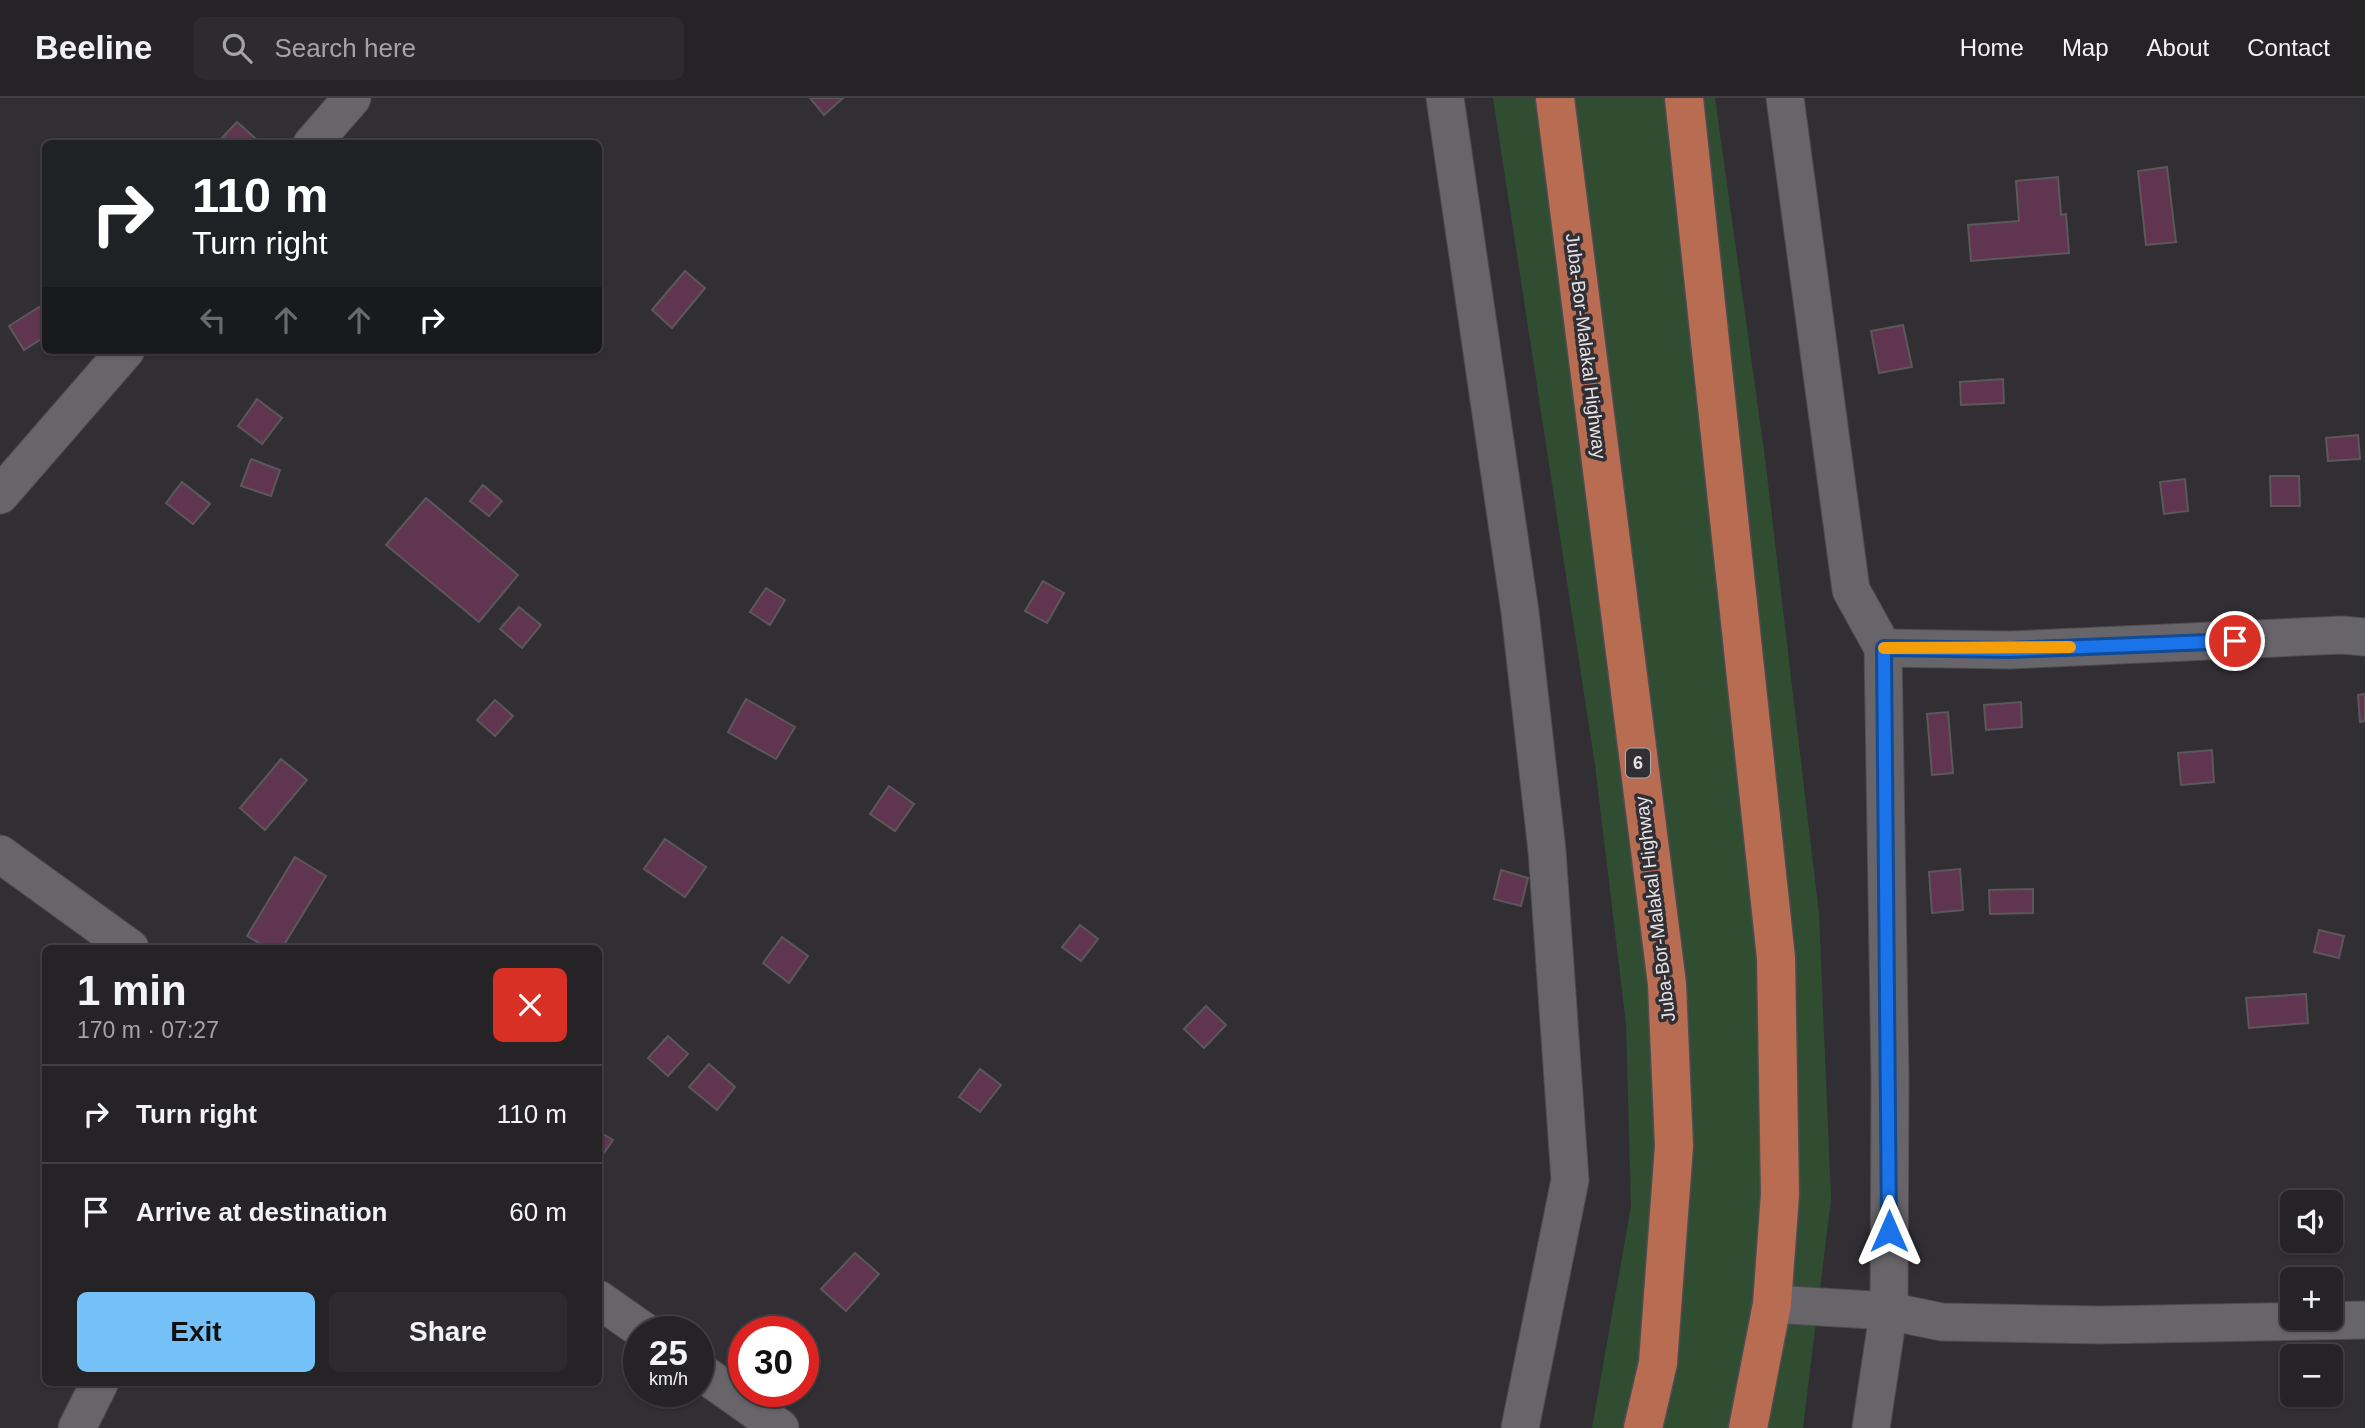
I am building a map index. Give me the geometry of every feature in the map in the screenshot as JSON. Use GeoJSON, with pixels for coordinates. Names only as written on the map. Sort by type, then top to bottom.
{"type":"FeatureCollection","features":[{"type":"Feature","properties":{"kind":"highway","name":"Juba-Bor-Malakal Highway"},"geometry":{"type":"LineString","coordinates":[[1555,98],[1667,984],[1674,1146],[1658,1363],[1643,1428]]}},
{"type":"Feature","properties":{"kind":"highway"},"geometry":{"type":"LineString","coordinates":[[1684,98],[1776,958],[1780,1194],[1772,1304],[1748,1428]]}},
{"type":"Feature","properties":{"kind":"street"},"geometry":{"type":"LineString","coordinates":[[315,140],[352,98]]}},
{"type":"Feature","properties":{"kind":"street"},"geometry":{"type":"LineString","coordinates":[[1445,98],[1521,625],[1546,851],[1570,1180],[1520,1428]]}},
{"type":"Feature","properties":{"kind":"street"},"geometry":{"type":"LineString","coordinates":[[1786,98],[1851,590],[1884,648],[1890,1078],[1889,1308],[1871,1428]]}},
{"type":"Feature","properties":{"kind":"street"},"geometry":{"type":"LineString","coordinates":[[0,495],[123,354]]}},
{"type":"Feature","properties":{"kind":"street"},"geometry":{"type":"LineString","coordinates":[[1884,648],[2010,650],[2342,635],[2365,637]]}},
{"type":"Feature","properties":{"kind":"street"},"geometry":{"type":"LineString","coordinates":[[0,854],[126,945]]}},
{"type":"Feature","properties":{"kind":"street"},"geometry":{"type":"LineString","coordinates":[[602,1302],[623,1317]]}},
{"type":"Feature","properties":{"kind":"street"},"geometry":{"type":"LineString","coordinates":[[1772,1304],[1888,1311],[1942,1322],[2115,1325],[2365,1320]]}},
{"type":"Feature","properties":{"kind":"street"},"geometry":{"type":"LineString","coordinates":[[714,1381],[780,1428]]}},
{"type":"Feature","properties":{"kind":"street"},"geometry":{"type":"LineString","coordinates":[[77,1428],[98,1386]]}},
{"type":"Feature","properties":{"kind":"green space"},"geometry":{"type":"Polygon","coordinates":[[[1493,98],[1715,98],[1765,458],[1819,914],[1831,1199],[1803,1428],[1592,1428],[1631,1206],[1626,1024],[1595,765],[1493,98]]]}},
{"type":"Feature","properties":{"kind":"building"},"geometry":{"type":"Polygon","coordinates":[[[810,98],[843,98],[824,115],[810,98]]]}},
{"type":"Feature","properties":{"kind":"building"},"geometry":{"type":"Polygon","coordinates":[[[237,122],[257,140],[220,140],[237,122]]]}},
{"type":"Feature","properties":{"kind":"building"},"geometry":{"type":"Polygon","coordinates":[[[2167,167],[2176,242],[2146,245],[2138,171],[2167,167]]]}},
{"type":"Feature","properties":{"kind":"building"},"geometry":{"type":"Polygon","coordinates":[[[2058,177],[2061,215],[2066,214],[2069,253],[1971,261],[1968,225],[2019,221],[2016,181],[2058,177]]]}},
{"type":"Feature","properties":{"kind":"building"},"geometry":{"type":"Polygon","coordinates":[[[685,271],[705,288],[672,328],[652,310],[685,271]]]}},
{"type":"Feature","properties":{"kind":"building"},"geometry":{"type":"Polygon","coordinates":[[[39,307],[42,311],[42,339],[24,350],[9,326],[39,307]]]}},
{"type":"Feature","properties":{"kind":"building"},"geometry":{"type":"Polygon","coordinates":[[[1903,325],[1912,367],[1879,373],[1871,331],[1903,325]]]}},
{"type":"Feature","properties":{"kind":"building"},"geometry":{"type":"Polygon","coordinates":[[[2003,379],[2004,403],[1961,405],[1960,382],[2003,379]]]}},
{"type":"Feature","properties":{"kind":"building"},"geometry":{"type":"Polygon","coordinates":[[[257,399],[282,418],[262,444],[238,426],[257,399]]]}},
{"type":"Feature","properties":{"kind":"building"},"geometry":{"type":"Polygon","coordinates":[[[2358,435],[2360,459],[2328,461],[2326,438],[2358,435]]]}},
{"type":"Feature","properties":{"kind":"building"},"geometry":{"type":"Polygon","coordinates":[[[251,459],[280,470],[271,496],[241,486],[251,459]]]}},
{"type":"Feature","properties":{"kind":"building"},"geometry":{"type":"Polygon","coordinates":[[[2270,476],[2299,476],[2300,506],[2271,506],[2270,476]]]}},
{"type":"Feature","properties":{"kind":"building"},"geometry":{"type":"Polygon","coordinates":[[[2185,479],[2188,511],[2164,514],[2160,482],[2185,479]]]}},
{"type":"Feature","properties":{"kind":"building"},"geometry":{"type":"Polygon","coordinates":[[[182,482],[210,504],[193,524],[166,503],[182,482]]]}},
{"type":"Feature","properties":{"kind":"building"},"geometry":{"type":"Polygon","coordinates":[[[483,485],[502,501],[489,516],[470,501],[483,485]]]}},
{"type":"Feature","properties":{"kind":"building"},"geometry":{"type":"Polygon","coordinates":[[[426,498],[518,575],[479,622],[386,545],[426,498]]]}},
{"type":"Feature","properties":{"kind":"building"},"geometry":{"type":"Polygon","coordinates":[[[1043,581],[1064,593],[1047,623],[1025,611],[1043,581]]]}},
{"type":"Feature","properties":{"kind":"building"},"geometry":{"type":"Polygon","coordinates":[[[766,588],[785,600],[770,625],[750,612],[766,588]]]}},
{"type":"Feature","properties":{"kind":"building"},"geometry":{"type":"Polygon","coordinates":[[[519,607],[541,625],[522,648],[500,629],[519,607]]]}},
{"type":"Feature","properties":{"kind":"building"},"geometry":{"type":"Polygon","coordinates":[[[2365,694],[2365,721],[2360,722],[2358,695],[2365,694]]]}},
{"type":"Feature","properties":{"kind":"building"},"geometry":{"type":"Polygon","coordinates":[[[746,699],[795,727],[776,759],[728,732],[746,699]]]}},
{"type":"Feature","properties":{"kind":"building"},"geometry":{"type":"Polygon","coordinates":[[[495,700],[513,716],[495,736],[477,720],[495,700]]]}},
{"type":"Feature","properties":{"kind":"building"},"geometry":{"type":"Polygon","coordinates":[[[2021,702],[2022,727],[1986,730],[1984,705],[2021,702]]]}},
{"type":"Feature","properties":{"kind":"building"},"geometry":{"type":"Polygon","coordinates":[[[1948,712],[1953,773],[1932,775],[1927,714],[1948,712]]]}},
{"type":"Feature","properties":{"kind":"building"},"geometry":{"type":"Polygon","coordinates":[[[2212,750],[2214,782],[2181,785],[2178,753],[2212,750]]]}},
{"type":"Feature","properties":{"kind":"building"},"geometry":{"type":"Polygon","coordinates":[[[281,759],[307,780],[265,830],[240,808],[281,759]]]}},
{"type":"Feature","properties":{"kind":"building"},"geometry":{"type":"Polygon","coordinates":[[[889,786],[914,804],[895,831],[870,814],[889,786]]]}},
{"type":"Feature","properties":{"kind":"building"},"geometry":{"type":"Polygon","coordinates":[[[665,839],[706,867],[685,897],[644,869],[665,839]]]}},
{"type":"Feature","properties":{"kind":"building"},"geometry":{"type":"Polygon","coordinates":[[[295,857],[326,876],[284,945],[263,945],[247,936],[295,857]]]}},
{"type":"Feature","properties":{"kind":"building"},"geometry":{"type":"Polygon","coordinates":[[[1960,869],[1963,910],[1932,913],[1929,872],[1960,869]]]}},
{"type":"Feature","properties":{"kind":"building"},"geometry":{"type":"Polygon","coordinates":[[[1501,870],[1528,878],[1521,906],[1494,899],[1501,870]]]}},
{"type":"Feature","properties":{"kind":"building"},"geometry":{"type":"Polygon","coordinates":[[[2033,889],[2033,913],[1990,914],[1989,890],[2033,889]]]}},
{"type":"Feature","properties":{"kind":"building"},"geometry":{"type":"Polygon","coordinates":[[[1080,925],[1098,939],[1081,961],[1062,947],[1080,925]]]}},
{"type":"Feature","properties":{"kind":"building"},"geometry":{"type":"Polygon","coordinates":[[[2319,930],[2344,936],[2339,958],[2314,952],[2319,930]]]}},
{"type":"Feature","properties":{"kind":"building"},"geometry":{"type":"Polygon","coordinates":[[[782,937],[808,956],[789,983],[763,963],[782,937]]]}},
{"type":"Feature","properties":{"kind":"building"},"geometry":{"type":"Polygon","coordinates":[[[2306,994],[2308,1023],[2249,1028],[2246,998],[2306,994]]]}},
{"type":"Feature","properties":{"kind":"building"},"geometry":{"type":"Polygon","coordinates":[[[1206,1006],[1226,1025],[1204,1048],[1184,1029],[1206,1006]]]}},
{"type":"Feature","properties":{"kind":"building"},"geometry":{"type":"Polygon","coordinates":[[[668,1036],[688,1054],[668,1076],[648,1058],[668,1036]]]}},
{"type":"Feature","properties":{"kind":"building"},"geometry":{"type":"Polygon","coordinates":[[[709,1064],[735,1087],[717,1110],[689,1087],[709,1064]]]}},
{"type":"Feature","properties":{"kind":"building"},"geometry":{"type":"Polygon","coordinates":[[[980,1069],[1001,1085],[980,1112],[959,1097],[980,1069]]]}},
{"type":"Feature","properties":{"kind":"building"},"geometry":{"type":"Polygon","coordinates":[[[602,1133],[613,1140],[602,1156],[602,1133]]]}},
{"type":"Feature","properties":{"kind":"building"},"geometry":{"type":"Polygon","coordinates":[[[855,1253],[879,1274],[846,1311],[821,1289],[855,1253]]]}},
{"type":"Feature","properties":{"kind":"slow traffic"},"geometry":{"type":"LineString","coordinates":[[1884,648],[2010,650],[2070,647]]}},
{"type":"Feature","properties":{"kind":"route"},"geometry":{"type":"LineString","coordinates":[[1889,1231],[1890,1078],[1884,648],[2010,650],[2235,641]]}}]}
